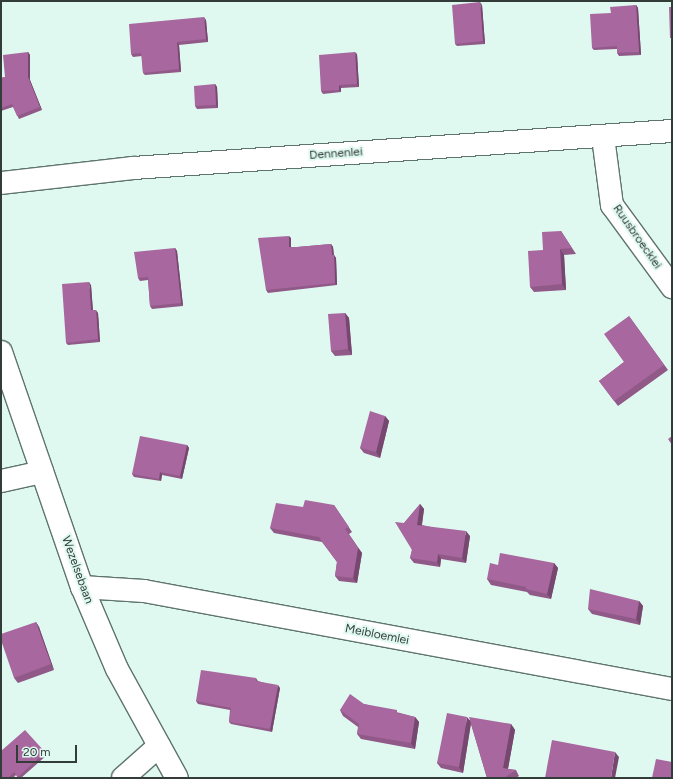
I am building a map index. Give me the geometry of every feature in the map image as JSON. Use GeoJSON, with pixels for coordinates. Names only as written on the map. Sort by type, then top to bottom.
{"type":"FeatureCollection","features":[{"type":"Feature","properties":{"kind":"street","name":"Dennenlei"},"geometry":{"type":"LineString","coordinates":[[1,183],[133,168],[604,137],[672,131]]}},
{"type":"Feature","properties":{"kind":"street","name":"Ruusbroecklei"},"geometry":{"type":"LineString","coordinates":[[604,137],[612,205],[672,287]]}},
{"type":"Feature","properties":{"kind":"street","name":"Wezelsebaan"},"geometry":{"type":"LineString","coordinates":[[1,352],[82,587],[117,669],[177,778]]}},
{"type":"Feature","properties":{"kind":"street"},"geometry":{"type":"LineString","coordinates":[[1,481],[42,472]]}},
{"type":"Feature","properties":{"kind":"street","name":"Meibloemlei"},"geometry":{"type":"LineString","coordinates":[[82,587],[144,591],[672,689]]}},
{"type":"Feature","properties":{"kind":"street"},"geometry":{"type":"LineString","coordinates":[[123,778],[159,746]]}},
{"type":"Feature","properties":{"kind":"building"},"geometry":{"type":"Polygon","coordinates":[[[480,2],[483,41],[455,44],[452,5],[480,2]]]}},
{"type":"Feature","properties":{"kind":"building"},"geometry":{"type":"Polygon","coordinates":[[[636,5],[639,52],[617,53],[617,46],[592,48],[590,14],[611,13],[610,7],[636,5]]]}},
{"type":"Feature","properties":{"kind":"building"},"geometry":{"type":"Polygon","coordinates":[[[669,7],[672,7],[672,38],[670,38],[669,7]]]}},
{"type":"Feature","properties":{"kind":"building"},"geometry":{"type":"Polygon","coordinates":[[[204,17],[206,39],[177,42],[179,69],[143,73],[141,53],[131,54],[129,24],[204,17]]]}},
{"type":"Feature","properties":{"kind":"building"},"geometry":{"type":"Polygon","coordinates":[[[28,52],[28,77],[40,107],[17,116],[12,104],[1,108],[1,78],[5,77],[3,55],[28,52]]]}},
{"type":"Feature","properties":{"kind":"building"},"geometry":{"type":"Polygon","coordinates":[[[355,52],[357,84],[339,85],[339,90],[321,91],[319,55],[355,52]]]}},
{"type":"Feature","properties":{"kind":"building"},"geometry":{"type":"Polygon","coordinates":[[[215,84],[216,105],[195,106],[194,86],[215,84]]]}},
{"type":"Feature","properties":{"kind":"building"},"geometry":{"type":"Polygon","coordinates":[[[561,231],[572,248],[560,249],[562,284],[530,287],[528,251],[543,250],[542,232],[561,231]]]}},
{"type":"Feature","properties":{"kind":"building"},"geometry":{"type":"Polygon","coordinates":[[[289,236],[289,247],[331,244],[332,255],[334,255],[335,283],[266,290],[258,238],[289,236]]]}},
{"type":"Feature","properties":{"kind":"building"},"geometry":{"type":"Polygon","coordinates":[[[175,248],[181,303],[150,306],[148,277],[138,278],[134,252],[175,248]]]}},
{"type":"Feature","properties":{"kind":"building"},"geometry":{"type":"Polygon","coordinates":[[[89,282],[91,310],[96,310],[98,339],[66,343],[62,284],[89,282]]]}},
{"type":"Feature","properties":{"kind":"building"},"geometry":{"type":"Polygon","coordinates":[[[345,313],[348,349],[331,351],[328,314],[345,313]]]}},
{"type":"Feature","properties":{"kind":"building"},"geometry":{"type":"Polygon","coordinates":[[[629,316],[664,365],[614,401],[599,381],[624,362],[604,334],[629,316]]]}},
{"type":"Feature","properties":{"kind":"building"},"geometry":{"type":"Polygon","coordinates":[[[370,411],[385,416],[376,452],[360,448],[370,411]]]}},
{"type":"Feature","properties":{"kind":"building"},"geometry":{"type":"Polygon","coordinates":[[[140,436],[187,445],[180,476],[160,472],[159,479],[132,474],[140,436]]]}},
{"type":"Feature","properties":{"kind":"building"},"geometry":{"type":"Polygon","coordinates":[[[672,436],[672,445],[668,439],[672,436]]]}},
{"type":"Feature","properties":{"kind":"building"},"geometry":{"type":"Polygon","coordinates":[[[305,500],[334,505],[349,527],[345,529],[358,548],[353,578],[335,576],[337,562],[319,537],[270,528],[276,503],[303,507],[305,500]]]}},
{"type":"Feature","properties":{"kind":"building"},"geometry":{"type":"Polygon","coordinates":[[[420,504],[417,525],[466,531],[462,558],[438,554],[437,562],[410,558],[412,550],[395,522],[404,523],[420,504]]]}},
{"type":"Feature","properties":{"kind":"building"},"geometry":{"type":"Polygon","coordinates":[[[500,553],[554,563],[547,594],[526,589],[526,587],[487,579],[490,563],[498,565],[500,553]]]}},
{"type":"Feature","properties":{"kind":"building"},"geometry":{"type":"Polygon","coordinates":[[[590,589],[639,601],[636,619],[588,609],[590,589]]]}},
{"type":"Feature","properties":{"kind":"building"},"geometry":{"type":"Polygon","coordinates":[[[36,622],[51,664],[14,678],[1,640],[1,634],[36,622]]]}},
{"type":"Feature","properties":{"kind":"building"},"geometry":{"type":"Polygon","coordinates":[[[201,670],[256,678],[256,681],[278,685],[270,729],[229,722],[231,708],[196,701],[201,670]]]}},
{"type":"Feature","properties":{"kind":"building"},"geometry":{"type":"Polygon","coordinates":[[[350,694],[364,704],[397,710],[397,713],[415,717],[411,743],[357,734],[359,724],[340,710],[350,694]]]}},
{"type":"Feature","properties":{"kind":"building"},"geometry":{"type":"Polygon","coordinates":[[[447,713],[467,717],[459,767],[437,763],[447,713]]]}},
{"type":"Feature","properties":{"kind":"building"},"geometry":{"type":"Polygon","coordinates":[[[469,717],[511,724],[503,768],[516,770],[504,778],[487,778],[469,717]]]}},
{"type":"Feature","properties":{"kind":"building"},"geometry":{"type":"Polygon","coordinates":[[[25,730],[45,752],[18,777],[14,772],[8,778],[1,778],[1,751],[25,730]]]}},
{"type":"Feature","properties":{"kind":"building"},"geometry":{"type":"Polygon","coordinates":[[[552,740],[615,752],[611,778],[545,778],[552,740]]]}},
{"type":"Feature","properties":{"kind":"building"},"geometry":{"type":"Polygon","coordinates":[[[656,759],[672,762],[672,778],[652,778],[656,759]]]}}]}
